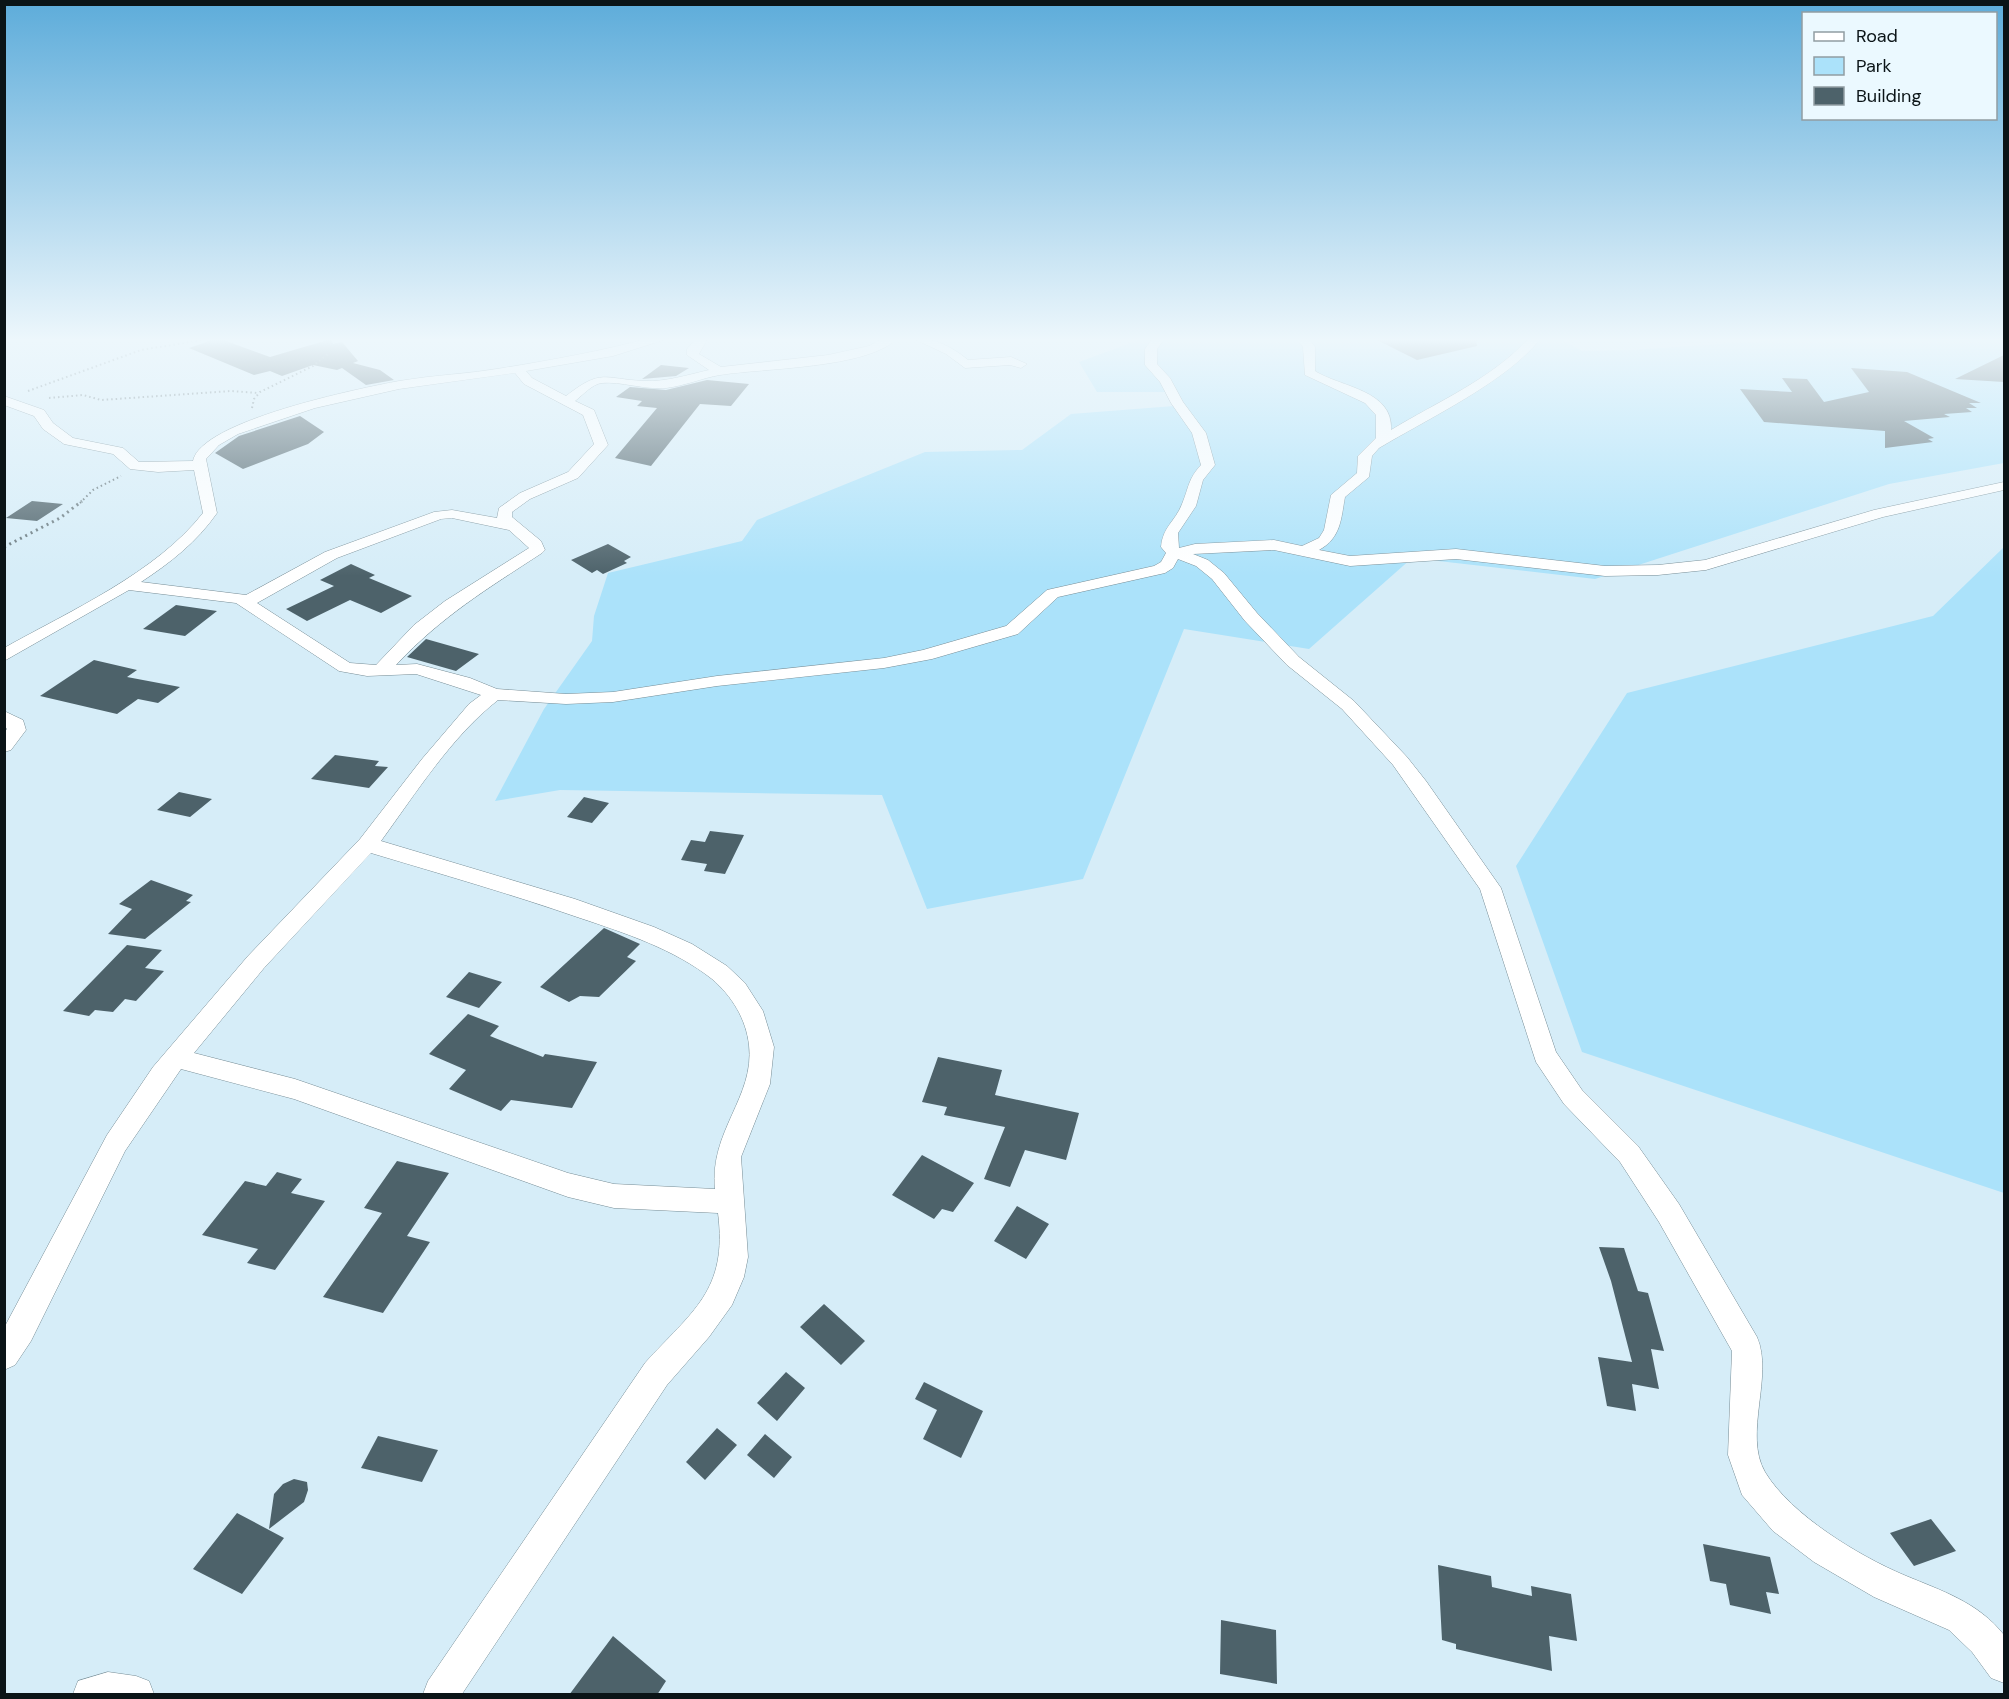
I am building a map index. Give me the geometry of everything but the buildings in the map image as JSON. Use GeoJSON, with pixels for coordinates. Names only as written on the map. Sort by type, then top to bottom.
{"type":"FeatureCollection","features":[{"type":"Feature","properties":{"kind":"street"},"geometry":{"type":"LineString","coordinates":[[42,417],[54,432],[69,441],[118,451],[130,464],[144,468],[200,465]]}},
{"type":"Feature","properties":{"kind":"street"},"geometry":{"type":"LineString","coordinates":[[4,656],[125,585],[174,550],[208,517],[210,510],[200,465],[202,454],[214,442],[247,424],[270,417]]}},
{"type":"Feature","properties":{"kind":"street"},"geometry":{"type":"LineString","coordinates":[[381,670],[420,629],[450,605],[537,550],[536,543],[513,526],[504,515],[508,507],[536,491],[564,482],[601,445],[591,417]]}},
{"type":"Feature","properties":{"kind":"street"},"geometry":{"type":"LineString","coordinates":[[1187,417],[1199,433],[1208,465],[1196,480],[1189,506],[1170,533],[1169,547],[1175,553],[1202,563],[1218,576],[1251,617],[1293,661],[1321,686],[1348,705],[1400,761],[1490,888],[1515,972],[1545,1055],[1573,1097],[1629,1154],[1669,1213],[1746,1347],[1748,1356],[1743,1455],[1750,1478],[1795,1529],[1823,1549],[1887,1586],[1937,1604],[1962,1618],[1980,1633],[2004,1665]]}},
{"type":"Feature","properties":{"kind":"street"},"geometry":{"type":"LineString","coordinates":[[1383,417],[1383,439]]}},
{"type":"Feature","properties":{"kind":"street"},"geometry":{"type":"LineString","coordinates":[[1304,550],[1324,541],[1332,530],[1336,520],[1338,495],[1364,474],[1367,453],[1383,439],[1420,417]]}},
{"type":"Feature","properties":{"kind":"street"},"geometry":{"type":"LineString","coordinates":[[125,585],[213,594],[246,602],[345,667],[362,670],[417,669],[494,694],[566,699],[613,697],[926,656],[1012,630],[1024,623],[1045,598],[1053,593],[1159,570],[1175,553],[1195,549],[1274,545],[1350,561],[1456,554],[1605,571],[1658,570],[1706,565],[1769,548],[1879,513],[2004,486]]}},
{"type":"Feature","properties":{"kind":"street"},"geometry":{"type":"LineString","coordinates":[[246,602],[331,555],[440,515],[452,514],[513,526]]}},
{"type":"Feature","properties":{"kind":"street"},"geometry":{"type":"LineString","coordinates":[[4,1355],[21,1331],[116,1143],[136,1110],[256,962],[367,844],[442,748],[476,708],[494,694]]}},
{"type":"Feature","properties":{"kind":"street"},"geometry":{"type":"LineString","coordinates":[[4,716],[16,724],[17,730],[4,746]]}},
{"type":"Feature","properties":{"kind":"street"},"geometry":{"type":"LineString","coordinates":[[367,844],[640,930],[693,956],[721,973],[742,996],[753,1016],[763,1058],[760,1075],[727,1158],[735,1239],[731,1270],[724,1294],[716,1309],[680,1344],[656,1374],[441,1695]]}},
{"type":"Feature","properties":{"kind":"street"},"geometry":{"type":"LineString","coordinates":[[176,1058],[295,1089],[568,1185],[614,1196],[732,1202]]}},
{"type":"Feature","properties":{"kind":"street"},"geometry":{"type":"LineString","coordinates":[[91,1695],[108,1690],[136,1695]]}},
{"type":"Feature","properties":{"kind":"path"},"geometry":{"type":"LineString","coordinates":[[247,424],[251,417]]}},
{"type":"Feature","properties":{"kind":"path"},"geometry":{"type":"LineString","coordinates":[[4,547],[60,518],[104,483],[144,468]]}},
{"type":"Feature","properties":{"kind":"green space"},"geometry":{"type":"Polygon","coordinates":[[[1067,417],[2004,417],[2004,463],[1889,484],[1595,579],[1412,558],[1309,649],[1184,629],[1083,879],[927,909],[882,795],[560,790],[495,801],[544,709],[592,641],[594,616],[608,573],[742,541],[757,520],[925,452],[1022,450],[1067,417]]]}},
{"type":"Feature","properties":{"kind":"green space"},"geometry":{"type":"Polygon","coordinates":[[[2004,547],[2004,1193],[1582,1052],[1516,866],[1627,693],[1933,616],[2004,547]]]}}]}
